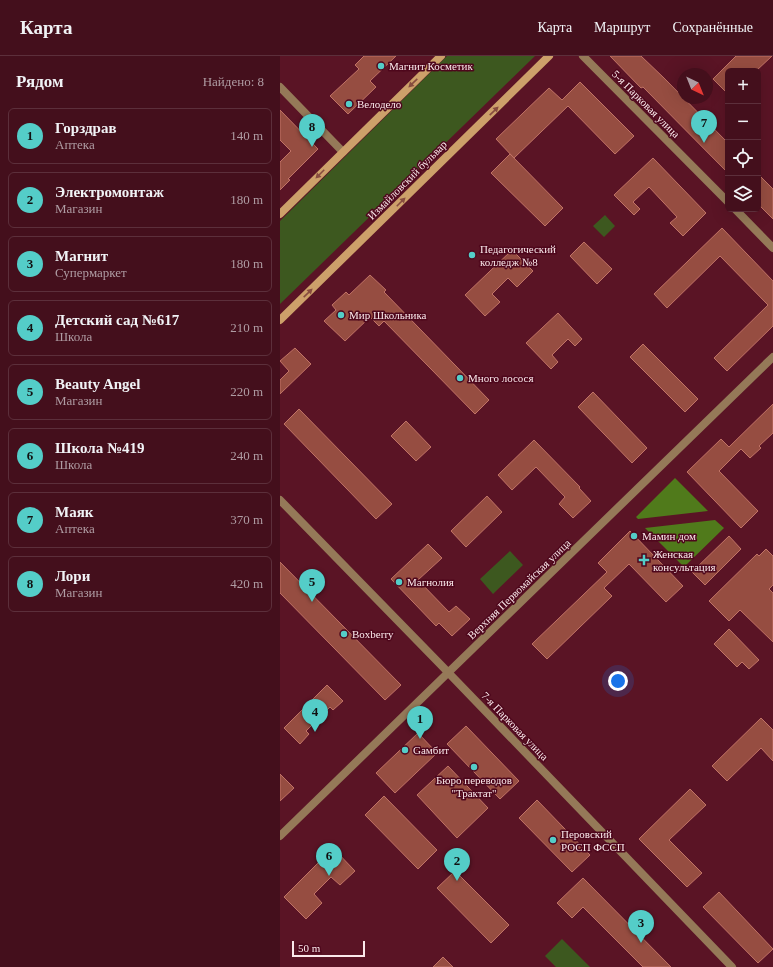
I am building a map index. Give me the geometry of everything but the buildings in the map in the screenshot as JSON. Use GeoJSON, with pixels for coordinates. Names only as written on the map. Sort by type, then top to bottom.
{"type":"FeatureCollection","features":[{"type":"Feature","properties":{"kind":"street"},"geometry":{"type":"LineString","coordinates":[[280,214],[441,56]]}},
{"type":"Feature","properties":{"kind":"street","name":"Измайловский бульвар"},"geometry":{"type":"LineString","coordinates":[[280,320],[550,56]]}},
{"type":"Feature","properties":{"kind":"street","name":"5-я Парковая улица"},"geometry":{"type":"LineString","coordinates":[[583,56],[725,199]]}},
{"type":"Feature","properties":{"kind":"street"},"geometry":{"type":"LineString","coordinates":[[280,87],[343,152]]}},
{"type":"Feature","properties":{"kind":"street"},"geometry":{"type":"LineString","coordinates":[[738,212],[773,248]]}},
{"type":"Feature","properties":{"kind":"street","name":"Верхняя Первомайская улица"},"geometry":{"type":"LineString","coordinates":[[280,836],[773,357]]}},
{"type":"Feature","properties":{"kind":"street","name":"7-я Парковая улица"},"geometry":{"type":"LineString","coordinates":[[280,500],[449,672],[732,967]]}},
{"type":"Feature","properties":{"kind":"green space"},"geometry":{"type":"Polygon","coordinates":[[[447,56],[535,56],[280,304],[280,221],[447,56]]]}},
{"type":"Feature","properties":{"kind":"green space"},"geometry":{"type":"Polygon","coordinates":[[[605,215],[615,226],[604,237],[593,226],[605,215]]]}},
{"type":"Feature","properties":{"kind":"green space"},"geometry":{"type":"Polygon","coordinates":[[[675,478],[708,511],[638,519],[636,517],[675,478]]]}},
{"type":"Feature","properties":{"kind":"green space"},"geometry":{"type":"Polygon","coordinates":[[[715,520],[724,528],[684,567],[645,528],[715,520]]]}},
{"type":"Feature","properties":{"kind":"green space"},"geometry":{"type":"Polygon","coordinates":[[[510,551],[523,565],[493,594],[480,579],[510,551]]]}},
{"type":"Feature","properties":{"kind":"green space"},"geometry":{"type":"Polygon","coordinates":[[[562,939],[590,967],[556,967],[545,956],[562,939]]]}},
{"type":"Feature","properties":{"kind":"place","name":"Магнит Косметик"},"geometry":{"type":"Point","coordinates":[381,66]}},
{"type":"Feature","properties":{"kind":"place","name":"Велодело"},"geometry":{"type":"Point","coordinates":[349,104]}},
{"type":"Feature","properties":{"kind":"place","name":"Маяк"},"geometry":{"type":"Point","coordinates":[704,143]}},
{"type":"Feature","properties":{"kind":"place","name":"Лори"},"geometry":{"type":"Point","coordinates":[312,147]}},
{"type":"Feature","properties":{"kind":"place","name":"Педагогический колледж №8"},"geometry":{"type":"Point","coordinates":[472,255]}},
{"type":"Feature","properties":{"kind":"place","name":"Мир Школьника"},"geometry":{"type":"Point","coordinates":[341,315]}},
{"type":"Feature","properties":{"kind":"place","name":"Много лосося"},"geometry":{"type":"Point","coordinates":[460,378]}},
{"type":"Feature","properties":{"kind":"place","name":"Мамин дом"},"geometry":{"type":"Point","coordinates":[634,536]}},
{"type":"Feature","properties":{"kind":"place","name":"Женская консультация"},"geometry":{"type":"Point","coordinates":[644,560]}},
{"type":"Feature","properties":{"kind":"place","name":"Магнолия"},"geometry":{"type":"Point","coordinates":[399,582]}},
{"type":"Feature","properties":{"kind":"place","name":"Beauty Angel"},"geometry":{"type":"Point","coordinates":[312,602]}},
{"type":"Feature","properties":{"kind":"place","name":"Boxberry"},"geometry":{"type":"Point","coordinates":[344,634]}},
{"type":"Feature","properties":{"kind":"place","name":"Детский сад №617"},"geometry":{"type":"Point","coordinates":[315,732]}},
{"type":"Feature","properties":{"kind":"place","name":"Горздрав"},"geometry":{"type":"Point","coordinates":[420,739]}},
{"type":"Feature","properties":{"kind":"place","name":"Gамбит"},"geometry":{"type":"Point","coordinates":[405,750]}},
{"type":"Feature","properties":{"kind":"place","name":"Бюро переводов \"Трактат\""},"geometry":{"type":"Point","coordinates":[474,767]}},
{"type":"Feature","properties":{"kind":"place","name":"Перовский РОСП ФССП"},"geometry":{"type":"Point","coordinates":[553,840]}},
{"type":"Feature","properties":{"kind":"place","name":"Школа №419"},"geometry":{"type":"Point","coordinates":[329,876]}},
{"type":"Feature","properties":{"kind":"place","name":"Электромонтаж"},"geometry":{"type":"Point","coordinates":[457,881]}},
{"type":"Feature","properties":{"kind":"place","name":"Магнит"},"geometry":{"type":"Point","coordinates":[641,943]}}]}
